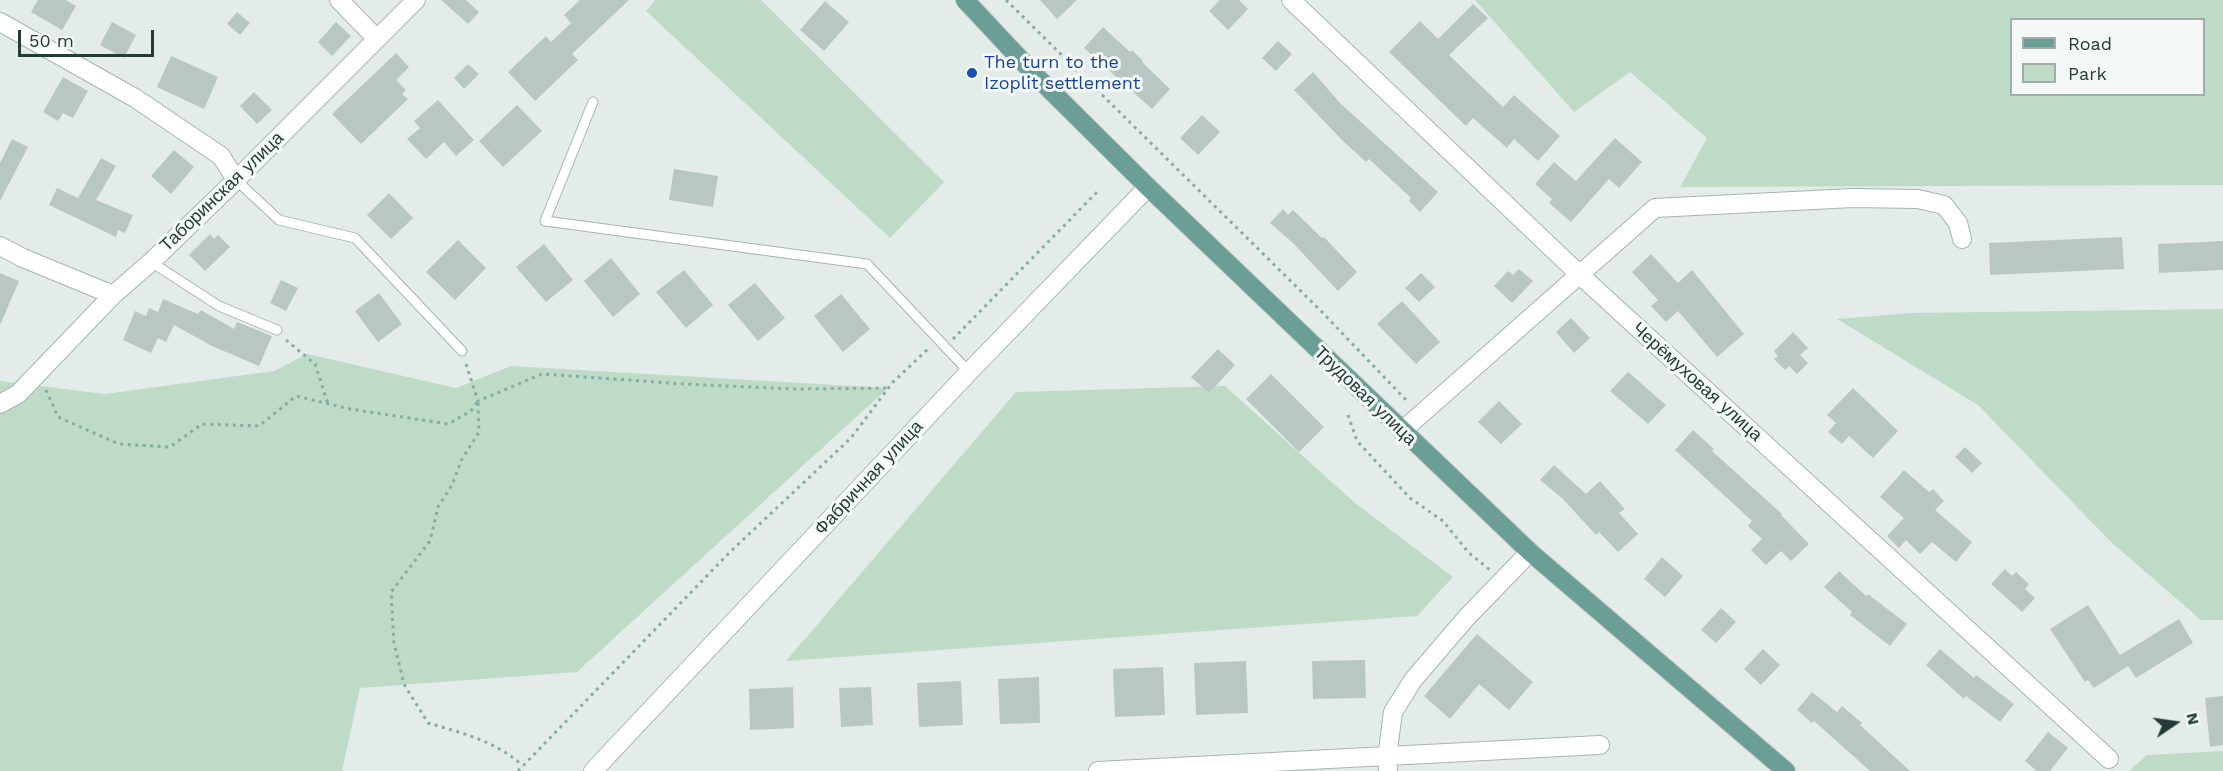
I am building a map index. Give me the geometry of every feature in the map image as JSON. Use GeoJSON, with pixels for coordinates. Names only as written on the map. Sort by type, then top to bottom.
{"type":"FeatureCollection","features":[{"type":"Feature","properties":{"kind":"main road","name":"Трудовая улица"},"geometry":{"type":"LineString","coordinates":[[964,0],[1148,188],[1402,432],[1530,552],[1786,771]]}},
{"type":"Feature","properties":{"kind":"street"},"geometry":{"type":"LineString","coordinates":[[339,0],[376,39]]}},
{"type":"Feature","properties":{"kind":"street","name":"Таборинская улица"},"geometry":{"type":"LineString","coordinates":[[0,404],[18,394],[113,295],[236,180],[416,0]]}},
{"type":"Feature","properties":{"kind":"street","name":"Черёмуховая улица"},"geometry":{"type":"LineString","coordinates":[[1291,0],[1580,274],[2109,759]]}},
{"type":"Feature","properties":{"kind":"street"},"geometry":{"type":"LineString","coordinates":[[0,22],[135,98],[221,156],[236,180]]}},
{"type":"Feature","properties":{"kind":"street","name":"Фабричная улица"},"geometry":{"type":"LineString","coordinates":[[593,771],[969,372],[1148,188]]}},
{"type":"Feature","properties":{"kind":"street"},"geometry":{"type":"LineString","coordinates":[[1402,432],[1655,208],[1853,198],[1918,199],[1944,205],[1959,223],[1962,239]]}},
{"type":"Feature","properties":{"kind":"street"},"geometry":{"type":"LineString","coordinates":[[0,246],[23,258],[113,295]]}},
{"type":"Feature","properties":{"kind":"street"},"geometry":{"type":"LineString","coordinates":[[1388,764],[1393,712],[1413,680],[1467,617],[1530,552]]}},
{"type":"Feature","properties":{"kind":"street"},"geometry":{"type":"LineString","coordinates":[[1098,771],[1388,764],[1600,745]]}},
{"type":"Feature","properties":{"kind":"lane"},"geometry":{"type":"LineString","coordinates":[[593,102],[545,221],[867,264],[969,372]]}},
{"type":"Feature","properties":{"kind":"lane"},"geometry":{"type":"LineString","coordinates":[[236,180],[279,220],[355,238],[462,351]]}},
{"type":"Feature","properties":{"kind":"lane"},"geometry":{"type":"LineString","coordinates":[[150,262],[219,306],[277,330]]}},
{"type":"Feature","properties":{"kind":"path"},"geometry":{"type":"LineString","coordinates":[[1006,0],[1320,310],[1420,415]]}},
{"type":"Feature","properties":{"kind":"path"},"geometry":{"type":"LineString","coordinates":[[518,771],[731,550],[851,438],[892,383],[943,333],[951,341],[1098,191]]}},
{"type":"Feature","properties":{"kind":"path"},"geometry":{"type":"LineString","coordinates":[[277,330],[288,343],[315,364],[328,404]]}},
{"type":"Feature","properties":{"kind":"path"},"geometry":{"type":"LineString","coordinates":[[462,351],[478,402],[479,432],[462,459],[452,485],[438,507],[430,541],[391,592],[394,643],[404,684],[428,723],[472,736],[500,748],[523,766]]}},
{"type":"Feature","properties":{"kind":"path"},"geometry":{"type":"LineString","coordinates":[[39,372],[58,417],[119,444],[170,447],[202,424],[259,426],[296,396],[350,410],[448,424],[471,411],[478,402],[542,374],[794,389],[888,388]]}},
{"type":"Feature","properties":{"kind":"path"},"geometry":{"type":"LineString","coordinates":[[1347,415],[1356,441],[1410,498],[1443,521],[1469,554],[1503,580]]}},
{"type":"Feature","properties":{"kind":"green space"},"geometry":{"type":"Polygon","coordinates":[[[655,0],[761,0],[944,182],[890,238],[646,11],[655,0]]]}},
{"type":"Feature","properties":{"kind":"green space"},"geometry":{"type":"Polygon","coordinates":[[[1475,0],[2223,0],[2223,185],[1680,187],[1707,138],[1630,72],[1574,112],[1475,0]]]}},
{"type":"Feature","properties":{"kind":"green space"},"geometry":{"type":"Polygon","coordinates":[[[2223,309],[2223,620],[2201,620],[2111,542],[1978,405],[1837,319],[1910,313],[2223,309]]]}},
{"type":"Feature","properties":{"kind":"green space"},"geometry":{"type":"Polygon","coordinates":[[[307,354],[456,388],[511,366],[888,388],[577,672],[360,688],[342,771],[0,771],[0,381],[105,394],[274,371],[307,354]]]}},
{"type":"Feature","properties":{"kind":"green space"},"geometry":{"type":"Polygon","coordinates":[[[1225,386],[1355,503],[1453,577],[1417,616],[786,661],[1016,392],[1225,386]]]}},
{"type":"Feature","properties":{"kind":"green space"},"geometry":{"type":"Polygon","coordinates":[[[2223,751],[2223,771],[2129,771],[2147,755],[2223,751]]]}},
{"type":"Feature","properties":{"kind":"building"},"geometry":{"type":"Polygon","coordinates":[[[38,0],[66,0],[76,6],[62,30],[31,12],[38,0]]]}},
{"type":"Feature","properties":{"kind":"building"},"geometry":{"type":"Polygon","coordinates":[[[441,0],[466,0],[479,12],[468,24],[441,0]]]}},
{"type":"Feature","properties":{"kind":"building"},"geometry":{"type":"Polygon","coordinates":[[[580,0],[629,0],[572,54],[578,60],[535,101],[508,72],[546,36],[551,42],[571,23],[564,15],[580,0]]]}},
{"type":"Feature","properties":{"kind":"building"},"geometry":{"type":"Polygon","coordinates":[[[1040,0],[1077,0],[1057,19],[1040,0]]]}},
{"type":"Feature","properties":{"kind":"building"},"geometry":{"type":"Polygon","coordinates":[[[1220,0],[1239,0],[1248,9],[1228,30],[1209,11],[1220,0]]]}},
{"type":"Feature","properties":{"kind":"building"},"geometry":{"type":"Polygon","coordinates":[[[825,1],[849,22],[824,51],[800,30],[825,1]]]}},
{"type":"Feature","properties":{"kind":"building"},"geometry":{"type":"Polygon","coordinates":[[[1473,4],[1488,18],[1449,55],[1503,107],[1514,95],[1560,136],[1538,161],[1514,139],[1507,148],[1473,118],[1466,126],[1389,52],[1420,21],[1438,39],[1473,4]]]}},
{"type":"Feature","properties":{"kind":"building"},"geometry":{"type":"Polygon","coordinates":[[[237,12],[250,23],[240,35],[227,24],[237,12]]]}},
{"type":"Feature","properties":{"kind":"building"},"geometry":{"type":"Polygon","coordinates":[[[112,22],[136,35],[124,58],[100,45],[112,22]]]}},
{"type":"Feature","properties":{"kind":"building"},"geometry":{"type":"Polygon","coordinates":[[[336,22],[351,36],[332,56],[318,42],[336,22]]]}},
{"type":"Feature","properties":{"kind":"building"},"geometry":{"type":"Polygon","coordinates":[[[1103,27],[1130,52],[1132,50],[1170,89],[1152,109],[1084,48],[1103,27]]]}},
{"type":"Feature","properties":{"kind":"building"},"geometry":{"type":"Polygon","coordinates":[[[1278,41],[1292,54],[1276,71],[1262,58],[1278,41]]]}},
{"type":"Feature","properties":{"kind":"building"},"geometry":{"type":"Polygon","coordinates":[[[396,53],[409,67],[396,80],[406,90],[402,94],[408,99],[361,144],[332,114],[396,53]]]}},
{"type":"Feature","properties":{"kind":"building"},"geometry":{"type":"Polygon","coordinates":[[[171,56],[218,77],[204,109],[157,87],[171,56]]]}},
{"type":"Feature","properties":{"kind":"building"},"geometry":{"type":"Polygon","coordinates":[[[468,64],[479,74],[464,89],[454,78],[468,64]]]}},
{"type":"Feature","properties":{"kind":"building"},"geometry":{"type":"Polygon","coordinates":[[[1313,72],[1340,103],[1438,192],[1420,212],[1409,201],[1411,198],[1369,159],[1366,162],[1343,141],[1294,90],[1313,72]]]}},
{"type":"Feature","properties":{"kind":"building"},"geometry":{"type":"Polygon","coordinates":[[[63,77],[88,91],[73,118],[63,113],[58,121],[43,112],[63,77]]]}},
{"type":"Feature","properties":{"kind":"building"},"geometry":{"type":"Polygon","coordinates":[[[254,92],[272,110],[257,124],[240,106],[254,92]]]}},
{"type":"Feature","properties":{"kind":"building"},"geometry":{"type":"Polygon","coordinates":[[[438,100],[474,140],[456,156],[444,142],[426,159],[407,139],[420,128],[414,121],[438,100]]]}},
{"type":"Feature","properties":{"kind":"building"},"geometry":{"type":"Polygon","coordinates":[[[517,105],[542,131],[503,167],[479,141],[517,105]]]}},
{"type":"Feature","properties":{"kind":"building"},"geometry":{"type":"Polygon","coordinates":[[[1202,115],[1220,132],[1198,155],[1180,138],[1202,115]]]}},
{"type":"Feature","properties":{"kind":"building"},"geometry":{"type":"Polygon","coordinates":[[[1615,138],[1642,162],[1619,188],[1609,179],[1571,222],[1549,203],[1552,199],[1535,184],[1554,162],[1576,181],[1615,138]]]}},
{"type":"Feature","properties":{"kind":"building"},"geometry":{"type":"Polygon","coordinates":[[[12,139],[28,147],[0,201],[0,163],[12,139]]]}},
{"type":"Feature","properties":{"kind":"building"},"geometry":{"type":"Polygon","coordinates":[[[174,150],[194,167],[171,194],[151,176],[174,150]]]}},
{"type":"Feature","properties":{"kind":"building"},"geometry":{"type":"Polygon","coordinates":[[[101,158],[116,166],[96,200],[133,215],[125,233],[118,230],[116,237],[49,205],[57,188],[78,198],[101,158]]]}},
{"type":"Feature","properties":{"kind":"building"},"geometry":{"type":"Polygon","coordinates":[[[674,169],[718,176],[713,207],[669,200],[674,169]]]}},
{"type":"Feature","properties":{"kind":"building"},"geometry":{"type":"Polygon","coordinates":[[[389,193],[413,218],[391,239],[367,215],[389,193]]]}},
{"type":"Feature","properties":{"kind":"building"},"geometry":{"type":"Polygon","coordinates":[[[1283,209],[1288,215],[1293,210],[1322,238],[1324,237],[1357,272],[1338,291],[1293,243],[1270,223],[1283,209]]]}},
{"type":"Feature","properties":{"kind":"building"},"geometry":{"type":"Polygon","coordinates":[[[210,234],[214,239],[218,235],[230,247],[205,271],[189,255],[210,234]]]}},
{"type":"Feature","properties":{"kind":"building"},"geometry":{"type":"Polygon","coordinates":[[[2122,237],[2124,269],[1990,275],[1989,243],[2122,237]]]}},
{"type":"Feature","properties":{"kind":"building"},"geometry":{"type":"Polygon","coordinates":[[[458,240],[486,268],[455,300],[426,272],[458,240]]]}},
{"type":"Feature","properties":{"kind":"building"},"geometry":{"type":"Polygon","coordinates":[[[2223,241],[2223,270],[2159,273],[2158,244],[2223,241]]]}},
{"type":"Feature","properties":{"kind":"building"},"geometry":{"type":"Polygon","coordinates":[[[544,244],[573,280],[546,302],[516,267],[544,244]]]}},
{"type":"Feature","properties":{"kind":"building"},"geometry":{"type":"Polygon","coordinates":[[[1651,254],[1678,283],[1692,270],[1744,334],[1717,357],[1678,311],[1666,322],[1651,306],[1658,300],[1632,272],[1651,254]]]}},
{"type":"Feature","properties":{"kind":"building"},"geometry":{"type":"Polygon","coordinates":[[[611,258],[640,294],[613,317],[584,281],[611,258]]]}},
{"type":"Feature","properties":{"kind":"building"},"geometry":{"type":"Polygon","coordinates":[[[1519,269],[1533,281],[1512,303],[1494,286],[1508,271],[1513,275],[1519,269]]]}},
{"type":"Feature","properties":{"kind":"building"},"geometry":{"type":"Polygon","coordinates":[[[684,270],[713,305],[686,328],[656,292],[684,270]]]}},
{"type":"Feature","properties":{"kind":"building"},"geometry":{"type":"Polygon","coordinates":[[[0,273],[19,281],[0,325],[0,273]]]}},
{"type":"Feature","properties":{"kind":"building"},"geometry":{"type":"Polygon","coordinates":[[[1421,273],[1435,287],[1419,302],[1405,288],[1421,273]]]}},
{"type":"Feature","properties":{"kind":"building"},"geometry":{"type":"Polygon","coordinates":[[[281,280],[298,288],[286,311],[270,303],[281,280]]]}},
{"type":"Feature","properties":{"kind":"building"},"geometry":{"type":"Polygon","coordinates":[[[755,283],[785,318],[758,341],[728,305],[755,283]]]}},
{"type":"Feature","properties":{"kind":"building"},"geometry":{"type":"Polygon","coordinates":[[[379,293],[402,324],[378,342],[355,311],[379,293]]]}},
{"type":"Feature","properties":{"kind":"building"},"geometry":{"type":"Polygon","coordinates":[[[841,294],[870,329],[843,352],[814,316],[841,294]]]}},
{"type":"Feature","properties":{"kind":"building"},"geometry":{"type":"Polygon","coordinates":[[[163,299],[198,314],[201,310],[234,329],[237,322],[272,336],[259,366],[212,346],[174,325],[166,342],[158,338],[151,353],[123,340],[135,311],[146,316],[149,308],[158,312],[163,299]]]}},
{"type":"Feature","properties":{"kind":"building"},"geometry":{"type":"Polygon","coordinates":[[[1402,301],[1440,342],[1416,364],[1377,324],[1402,301]]]}},
{"type":"Feature","properties":{"kind":"building"},"geometry":{"type":"Polygon","coordinates":[[[1571,318],[1590,338],[1574,353],[1556,332],[1571,318]]]}},
{"type":"Feature","properties":{"kind":"building"},"geometry":{"type":"Polygon","coordinates":[[[1793,332],[1808,348],[1800,355],[1808,363],[1797,374],[1789,366],[1785,370],[1774,359],[1778,356],[1774,351],[1793,332]]]}},
{"type":"Feature","properties":{"kind":"building"},"geometry":{"type":"Polygon","coordinates":[[[1218,349],[1235,365],[1209,393],[1191,377],[1218,349]]]}},
{"type":"Feature","properties":{"kind":"building"},"geometry":{"type":"Polygon","coordinates":[[[1628,372],[1666,405],[1648,424],[1610,391],[1628,372]]]}},
{"type":"Feature","properties":{"kind":"building"},"geometry":{"type":"Polygon","coordinates":[[[1271,374],[1324,427],[1299,452],[1246,399],[1271,374]]]}},
{"type":"Feature","properties":{"kind":"building"},"geometry":{"type":"Polygon","coordinates":[[[1853,388],[1898,431],[1873,458],[1849,436],[1842,444],[1828,432],[1836,423],[1827,415],[1853,388]]]}},
{"type":"Feature","properties":{"kind":"building"},"geometry":{"type":"Polygon","coordinates":[[[1499,401],[1522,424],[1501,444],[1478,422],[1499,401]]]}},
{"type":"Feature","properties":{"kind":"building"},"geometry":{"type":"Polygon","coordinates":[[[1693,430],[1714,449],[1712,451],[1782,514],[1809,544],[1791,561],[1781,551],[1766,565],[1751,550],[1762,539],[1748,526],[1752,521],[1675,450],[1693,430]]]}},
{"type":"Feature","properties":{"kind":"building"},"geometry":{"type":"Polygon","coordinates":[[[1965,447],[1982,463],[1972,473],[1955,457],[1965,447]]]}},
{"type":"Feature","properties":{"kind":"building"},"geometry":{"type":"Polygon","coordinates":[[[1554,465],[1586,494],[1600,481],[1625,509],[1619,513],[1638,534],[1618,552],[1599,532],[1596,535],[1563,499],[1540,480],[1554,465]]]}},
{"type":"Feature","properties":{"kind":"building"},"geometry":{"type":"Polygon","coordinates":[[[1904,470],[1929,492],[1933,489],[1944,501],[1935,510],[1972,542],[1956,562],[1932,542],[1920,554],[1906,540],[1899,548],[1887,536],[1904,518],[1880,497],[1904,470]]]}},
{"type":"Feature","properties":{"kind":"building"},"geometry":{"type":"Polygon","coordinates":[[[1662,557],[1683,576],[1665,597],[1644,579],[1662,557]]]}},
{"type":"Feature","properties":{"kind":"building"},"geometry":{"type":"Polygon","coordinates":[[[2005,569],[2012,576],[2016,572],[2029,584],[2025,589],[2035,598],[2022,612],[1991,584],[2005,569]]]}},
{"type":"Feature","properties":{"kind":"building"},"geometry":{"type":"Polygon","coordinates":[[[1839,571],[1866,596],[1868,594],[1907,624],[1890,646],[1850,615],[1852,612],[1824,587],[1839,571]]]}},
{"type":"Feature","properties":{"kind":"building"},"geometry":{"type":"Polygon","coordinates":[[[2088,605],[2120,655],[2179,619],[2193,643],[2136,678],[2128,666],[2094,688],[2088,680],[2085,682],[2050,629],[2088,605]]]}},
{"type":"Feature","properties":{"kind":"building"},"geometry":{"type":"Polygon","coordinates":[[[1721,608],[1736,622],[1716,643],[1701,630],[1721,608]]]}},
{"type":"Feature","properties":{"kind":"building"},"geometry":{"type":"Polygon","coordinates":[[[1477,634],[1533,682],[1509,710],[1479,684],[1450,719],[1424,696],[1477,634]]]}},
{"type":"Feature","properties":{"kind":"building"},"geometry":{"type":"Polygon","coordinates":[[[1763,649],[1780,665],[1761,685],[1744,669],[1763,649]]]}},
{"type":"Feature","properties":{"kind":"building"},"geometry":{"type":"Polygon","coordinates":[[[1940,649],[1974,678],[1976,675],[2014,704],[2000,722],[1966,696],[1964,699],[1926,665],[1940,649]]]}},
{"type":"Feature","properties":{"kind":"building"},"geometry":{"type":"Polygon","coordinates":[[[1365,660],[1366,698],[1313,699],[1312,661],[1365,660]]]}},
{"type":"Feature","properties":{"kind":"building"},"geometry":{"type":"Polygon","coordinates":[[[1246,661],[1248,713],[1196,715],[1194,663],[1246,661]]]}},
{"type":"Feature","properties":{"kind":"building"},"geometry":{"type":"Polygon","coordinates":[[[1163,667],[1165,715],[1115,717],[1113,669],[1163,667]]]}},
{"type":"Feature","properties":{"kind":"building"},"geometry":{"type":"Polygon","coordinates":[[[1039,677],[1040,723],[1000,724],[998,679],[1039,677]]]}},
{"type":"Feature","properties":{"kind":"building"},"geometry":{"type":"Polygon","coordinates":[[[961,681],[963,725],[919,727],[917,683],[961,681]]]}},
{"type":"Feature","properties":{"kind":"building"},"geometry":{"type":"Polygon","coordinates":[[[793,687],[794,728],[750,730],[749,689],[793,687]]]}},
{"type":"Feature","properties":{"kind":"building"},"geometry":{"type":"Polygon","coordinates":[[[871,687],[873,725],[841,727],[839,688],[871,687]]]}},
{"type":"Feature","properties":{"kind":"building"},"geometry":{"type":"Polygon","coordinates":[[[1812,692],[1837,712],[1842,706],[1910,771],[1870,771],[1814,721],[1812,723],[1797,710],[1812,692]]]}},
{"type":"Feature","properties":{"kind":"building"},"geometry":{"type":"Polygon","coordinates":[[[2223,696],[2223,745],[2210,747],[2205,698],[2223,696]]]}},
{"type":"Feature","properties":{"kind":"building"},"geometry":{"type":"Polygon","coordinates":[[[2048,732],[2068,748],[2050,771],[2037,771],[2025,761],[2048,732]]]}},
{"type":"Feature","properties":{"kind":"place","name":"The turn to the Izoplit settlement"},"geometry":{"type":"Point","coordinates":[972,73]}}]}
